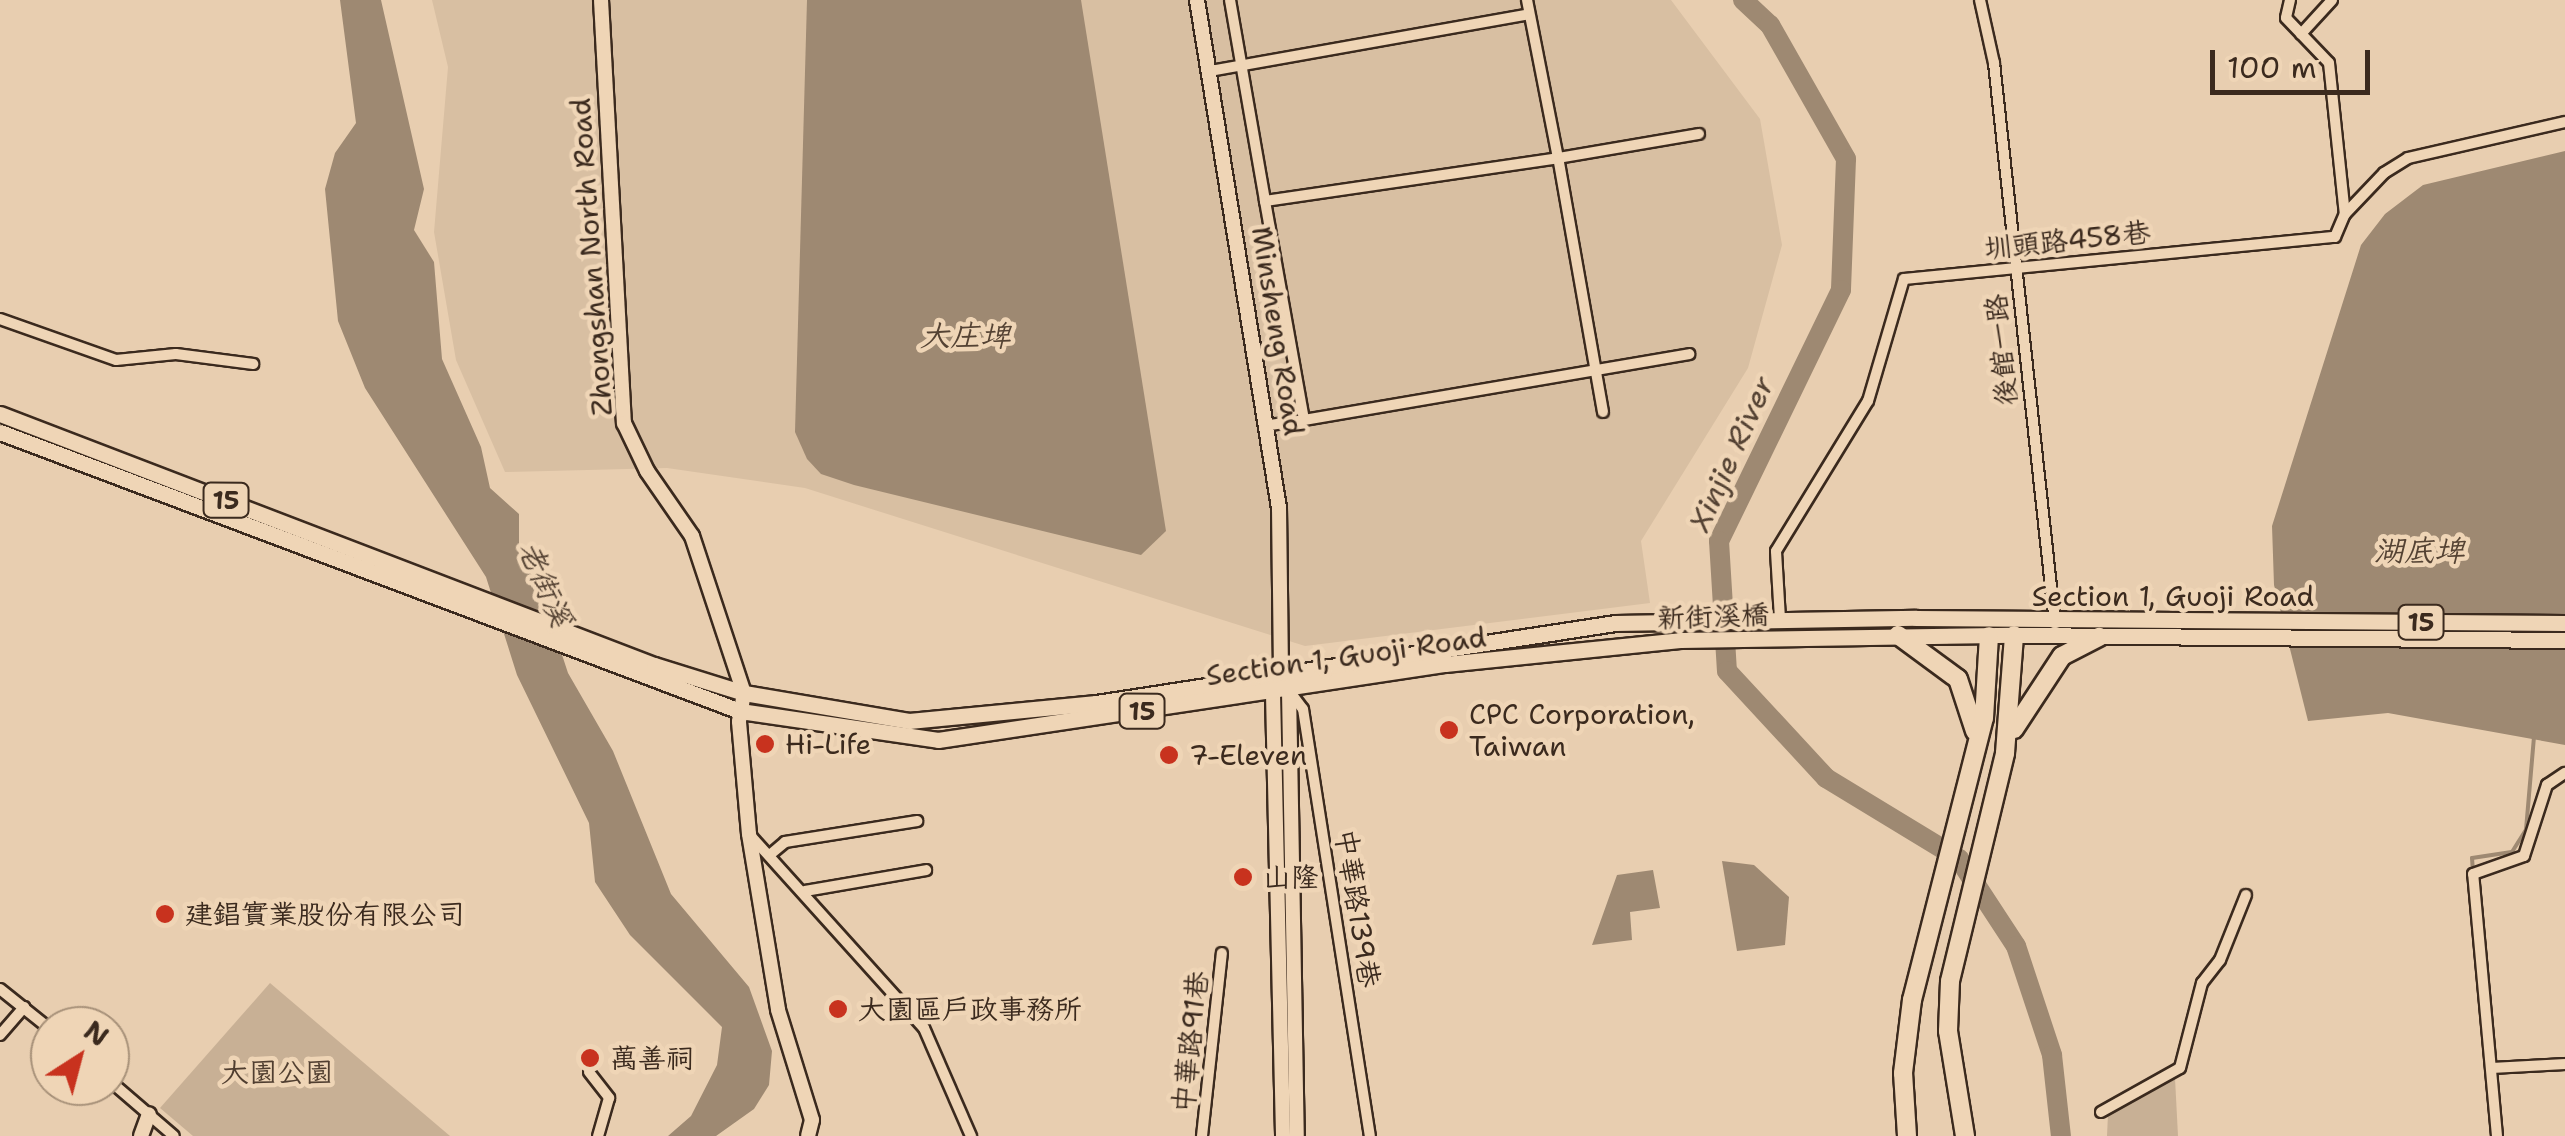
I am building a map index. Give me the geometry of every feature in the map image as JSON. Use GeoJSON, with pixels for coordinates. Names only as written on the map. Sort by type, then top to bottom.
{"type":"FeatureCollection","features":[{"type":"Feature","properties":{"kind":"highway"},"geometry":{"type":"LineString","coordinates":[[1906,1136],[1903,1073],[1912,1000],[1977,746],[1994,628]]}},
{"type":"Feature","properties":{"kind":"highway"},"geometry":{"type":"LineString","coordinates":[[1898,635],[1958,679],[1969,698],[1977,746]]}},
{"type":"Feature","properties":{"kind":"highway"},"geometry":{"type":"LineString","coordinates":[[1965,1136],[1948,1006],[2004,753],[2014,635]]}},
{"type":"Feature","properties":{"kind":"highway"},"geometry":{"type":"LineString","coordinates":[[2004,753],[2051,669],[2099,636]]}},
{"type":"Feature","properties":{"kind":"main road","name":"15"},"geometry":{"type":"LineString","coordinates":[[0,414],[448,595]]}},
{"type":"Feature","properties":{"kind":"main road","name":"15"},"geometry":{"type":"LineString","coordinates":[[0,432],[649,672]]}},
{"type":"Feature","properties":{"kind":"main road","name":"Section 1, Guoji Road"},"geometry":{"type":"LineString","coordinates":[[1780,619],[1994,628],[2565,623]]}},
{"type":"Feature","properties":{"kind":"main road","name":"新街溪橋"},"geometry":{"type":"LineString","coordinates":[[1648,622],[1780,619]]}},
{"type":"Feature","properties":{"kind":"main road","name":"Section 1, Guoji Road"},"geometry":{"type":"LineString","coordinates":[[649,672],[744,693],[909,721],[1096,703],[1281,672],[1648,622]]}},
{"type":"Feature","properties":{"kind":"main road","name":"Section 1, Guoji Road"},"geometry":{"type":"LineString","coordinates":[[1784,638],[1994,628]]}},
{"type":"Feature","properties":{"kind":"main road"},"geometry":{"type":"LineString","coordinates":[[1994,628],[2014,635]]}},
{"type":"Feature","properties":{"kind":"main road","name":"Section 1, Guoji Road"},"geometry":{"type":"LineString","coordinates":[[2014,635],[2056,628],[2099,636],[2565,640]]}},
{"type":"Feature","properties":{"kind":"main road","name":"新街溪橋"},"geometry":{"type":"LineString","coordinates":[[1644,644],[1784,638]]}},
{"type":"Feature","properties":{"kind":"main road","name":"Section 1, Guoji Road"},"geometry":{"type":"LineString","coordinates":[[649,672],[740,711],[938,740],[1281,692],[1444,664],[1644,644]]}},
{"type":"Feature","properties":{"kind":"street","name":"Zhongshan North Road"},"geometry":{"type":"LineString","coordinates":[[601,0],[624,423],[647,471],[692,536],[744,693]]}},
{"type":"Feature","properties":{"kind":"street","name":"Minsheng Road"},"geometry":{"type":"LineString","coordinates":[[1197,0],[1270,425],[1279,508],[1283,1136]]}},
{"type":"Feature","properties":{"kind":"street"},"geometry":{"type":"LineString","coordinates":[[1230,0],[1304,420]]}},
{"type":"Feature","properties":{"kind":"street"},"geometry":{"type":"LineString","coordinates":[[1527,0],[1603,412]]}},
{"type":"Feature","properties":{"kind":"street","name":"後館一路"},"geometry":{"type":"LineString","coordinates":[[1980,0],[1994,63],[2056,628]]}},
{"type":"Feature","properties":{"kind":"street"},"geometry":{"type":"LineString","coordinates":[[2290,0],[2286,18],[2329,64],[2345,214]]}},
{"type":"Feature","properties":{"kind":"street"},"geometry":{"type":"LineString","coordinates":[[2301,34],[2332,0]]}},
{"type":"Feature","properties":{"kind":"street"},"geometry":{"type":"LineString","coordinates":[[1210,71],[1240,69],[1381,36],[1530,14]]}},
{"type":"Feature","properties":{"kind":"street","name":"圳頭路458巷"},"geometry":{"type":"LineString","coordinates":[[1780,619],[1776,551],[1868,400],[1904,280],[2336,237],[2345,214],[2384,172],[2433,148],[2565,122]]}},
{"type":"Feature","properties":{"kind":"street"},"geometry":{"type":"LineString","coordinates":[[1265,201],[1698,134]]}},
{"type":"Feature","properties":{"kind":"street"},"geometry":{"type":"LineString","coordinates":[[0,319],[116,360],[176,354],[253,364]]}},
{"type":"Feature","properties":{"kind":"street"},"geometry":{"type":"LineString","coordinates":[[1270,425],[1689,354]]}},
{"type":"Feature","properties":{"kind":"street","name":"Minsheng Road"},"geometry":{"type":"LineString","coordinates":[[1281,692],[1297,1136]]}},
{"type":"Feature","properties":{"kind":"street","name":"中華路139巷"},"geometry":{"type":"LineString","coordinates":[[1281,692],[1303,709],[1370,1136]]}},
{"type":"Feature","properties":{"kind":"street"},"geometry":{"type":"LineString","coordinates":[[744,693],[740,711],[749,834],[778,1010],[812,1120],[808,1136]]}},
{"type":"Feature","properties":{"kind":"street"},"geometry":{"type":"LineString","coordinates":[[2497,1136],[2474,874],[2524,856],[2546,785],[2565,773]]}},
{"type":"Feature","properties":{"kind":"street"},"geometry":{"type":"LineString","coordinates":[[772,853],[784,842],[917,821]]}},
{"type":"Feature","properties":{"kind":"street"},"geometry":{"type":"LineString","coordinates":[[749,834],[772,853],[924,1028],[971,1136]]}},
{"type":"Feature","properties":{"kind":"street"},"geometry":{"type":"LineString","coordinates":[[805,892],[926,870]]}},
{"type":"Feature","properties":{"kind":"street"},"geometry":{"type":"LineString","coordinates":[[2101,1112],[2180,1068],[2202,983],[2220,960],[2246,896]]}},
{"type":"Feature","properties":{"kind":"street","name":"中華路91巷"},"geometry":{"type":"LineString","coordinates":[[1202,1136],[1222,953]]}},
{"type":"Feature","properties":{"kind":"street"},"geometry":{"type":"LineString","coordinates":[[0,988],[30,1012]]}},
{"type":"Feature","properties":{"kind":"street"},"geometry":{"type":"LineString","coordinates":[[0,1035],[24,1007]]}},
{"type":"Feature","properties":{"kind":"street"},"geometry":{"type":"LineString","coordinates":[[2492,1068],[2565,1064]]}},
{"type":"Feature","properties":{"kind":"street"},"geometry":{"type":"LineString","coordinates":[[589,1072],[609,1098],[598,1136]]}},
{"type":"Feature","properties":{"kind":"street"},"geometry":{"type":"LineString","coordinates":[[130,1098],[174,1136]]}},
{"type":"Feature","properties":{"kind":"street"},"geometry":{"type":"LineString","coordinates":[[140,1136],[149,1114]]}},
{"type":"Feature","properties":{"kind":"shaded area"},"geometry":{"type":"Polygon","coordinates":[[[432,0],[1671,0],[1760,119],[1782,245],[1748,368],[1641,541],[1650,603],[1305,646],[805,488],[667,468],[505,472],[456,360],[434,232],[448,67],[432,0]]]}},
{"type":"Feature","properties":{"kind":"green space","name":"大園公園"},"geometry":{"type":"Polygon","coordinates":[[[270,983],[450,1136],[193,1136],[160,1108],[270,983]]]}},
{"type":"Feature","properties":{"kind":"green space"},"geometry":{"type":"Polygon","coordinates":[[[2175,1078],[2178,1136],[2107,1136],[2108,1114],[2134,1089],[2175,1078]]]}},
{"type":"Feature","properties":{"kind":"water"},"geometry":{"type":"Polygon","coordinates":[[[340,0],[381,0],[424,189],[414,230],[434,262],[442,359],[481,447],[490,488],[519,514],[519,555],[540,588],[568,673],[613,751],[671,894],[749,987],[772,1051],[769,1085],[754,1109],[716,1136],[668,1136],[691,1116],[717,1065],[722,1027],[630,935],[595,882],[589,823],[517,675],[486,577],[365,388],[338,321],[325,189],[335,153],[356,123],[340,0]]]}},
{"type":"Feature","properties":{"kind":"water","name":"大庄埤"},"geometry":{"type":"Polygon","coordinates":[[[807,0],[1081,0],[1166,531],[1141,555],[854,485],[821,474],[807,459],[795,432],[807,0]]]}},
{"type":"Feature","properties":{"kind":"water","name":"湖底埤"},"geometry":{"type":"Polygon","coordinates":[[[2565,151],[2565,745],[2388,713],[2308,721],[2274,585],[2272,526],[2361,245],[2385,214],[2423,185],[2565,151]]]}},
{"type":"Feature","properties":{"kind":"water"},"geometry":{"type":"Polygon","coordinates":[[[1722,861],[1754,865],[1789,897],[1785,945],[1737,951],[1722,861]]]}},
{"type":"Feature","properties":{"kind":"water"},"geometry":{"type":"Polygon","coordinates":[[[1653,870],[1660,908],[1630,912],[1632,940],[1592,945],[1617,875],[1653,870]]]}},
{"type":"Feature","properties":{"kind":"waterway","name":"Xinjie River"},"geometry":{"type":"LineString","coordinates":[[1743,0],[1770,25],[1846,159],[1841,290],[1719,541],[1727,671],[1826,778],[1959,859],[2016,946],[2052,1055],[2061,1136]]}},
{"type":"Feature","properties":{"kind":"waterway"},"geometry":{"type":"LineString","coordinates":[[2473,872],[2472,858],[2512,852],[2526,830],[2534,736]]}},
{"type":"Feature","properties":{"kind":"place","name":"CPC Corporation, Taiwan"},"geometry":{"type":"Point","coordinates":[1449,730]}},
{"type":"Feature","properties":{"kind":"place","name":"Hi-Life"},"geometry":{"type":"Point","coordinates":[765,744]}},
{"type":"Feature","properties":{"kind":"place","name":"7-Eleven"},"geometry":{"type":"Point","coordinates":[1169,755]}},
{"type":"Feature","properties":{"kind":"place","name":"山隆"},"geometry":{"type":"Point","coordinates":[1243,877]}},
{"type":"Feature","properties":{"kind":"place","name":"建錩實業股份有限公司"},"geometry":{"type":"Point","coordinates":[165,914]}},
{"type":"Feature","properties":{"kind":"place","name":"大園區戶政事務所"},"geometry":{"type":"Point","coordinates":[838,1009]}},
{"type":"Feature","properties":{"kind":"place","name":"萬善祠"},"geometry":{"type":"Point","coordinates":[590,1058]}},
{"type":"Feature","properties":{"kind":"water label","name":"老街溪"},"geometry":{"type":"Point","coordinates":[545,584]}}]}
